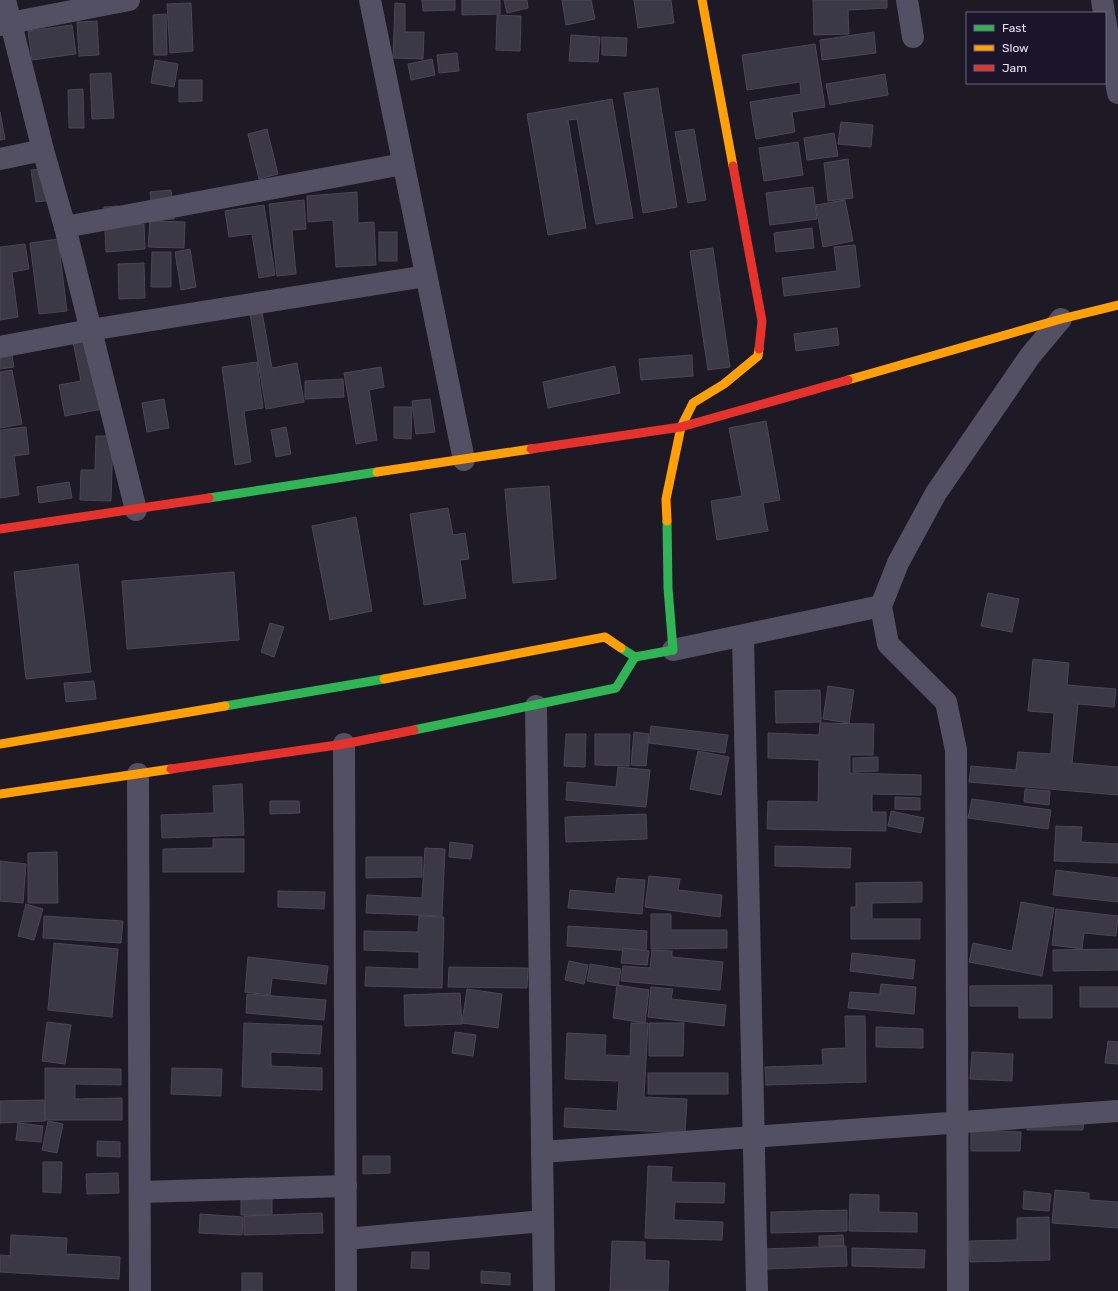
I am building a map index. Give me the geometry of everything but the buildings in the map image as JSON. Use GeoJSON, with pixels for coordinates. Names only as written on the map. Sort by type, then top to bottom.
{"type":"FeatureCollection","features":[{"type":"Feature","properties":{"kind":"street"},"geometry":{"type":"LineString","coordinates":[[5,0],[5,24],[65,227],[136,510]]}},
{"type":"Feature","properties":{"kind":"street"},"geometry":{"type":"LineString","coordinates":[[5,24],[129,0]]}},
{"type":"Feature","properties":{"kind":"street"},"geometry":{"type":"LineString","coordinates":[[370,0],[464,460]]}},
{"type":"Feature","properties":{"kind":"street"},"geometry":{"type":"LineString","coordinates":[[673,650],[668,588],[666,499],[681,427],[694,402],[724,384],[758,356],[762,320],[702,0]]}},
{"type":"Feature","properties":{"kind":"street"},"geometry":{"type":"LineString","coordinates":[[907,0],[913,37]]}},
{"type":"Feature","properties":{"kind":"street"},"geometry":{"type":"LineString","coordinates":[[1102,0],[1104,12]]}},
{"type":"Feature","properties":{"kind":"street"},"geometry":{"type":"LineString","coordinates":[[1106,25],[1118,94]]}},
{"type":"Feature","properties":{"kind":"street"},"geometry":{"type":"LineString","coordinates":[[0,159],[43,150]]}},
{"type":"Feature","properties":{"kind":"street"},"geometry":{"type":"LineString","coordinates":[[65,227],[403,164]]}},
{"type":"Feature","properties":{"kind":"street"},"geometry":{"type":"LineString","coordinates":[[0,347],[90,330],[426,276]]}},
{"type":"Feature","properties":{"kind":"street"},"geometry":{"type":"LineString","coordinates":[[0,529],[136,510],[681,427],[1061,319],[1118,305]]}},
{"type":"Feature","properties":{"kind":"street"},"geometry":{"type":"LineString","coordinates":[[958,1291],[956,750],[946,702],[888,644],[881,606],[898,563],[936,493],[1030,356],[1061,319]]}},
{"type":"Feature","properties":{"kind":"street"},"geometry":{"type":"LineString","coordinates":[[0,744],[340,687],[605,637],[636,657],[743,636],[881,606]]}},
{"type":"Feature","properties":{"kind":"street"},"geometry":{"type":"LineString","coordinates":[[743,636],[757,1291]]}},
{"type":"Feature","properties":{"kind":"street"},"geometry":{"type":"LineString","coordinates":[[0,794],[344,744],[536,706],[616,688],[636,657]]}},
{"type":"Feature","properties":{"kind":"street"},"geometry":{"type":"LineString","coordinates":[[536,706],[544,1291]]}},
{"type":"Feature","properties":{"kind":"street"},"geometry":{"type":"LineString","coordinates":[[344,744],[346,1291]]}},
{"type":"Feature","properties":{"kind":"street"},"geometry":{"type":"LineString","coordinates":[[138,774],[140,1291]]}},
{"type":"Feature","properties":{"kind":"street"},"geometry":{"type":"LineString","coordinates":[[542,1152],[1118,1111]]}},
{"type":"Feature","properties":{"kind":"street"},"geometry":{"type":"LineString","coordinates":[[140,1192],[346,1186]]}},
{"type":"Feature","properties":{"kind":"street"},"geometry":{"type":"LineString","coordinates":[[346,1239],[543,1221]]}},
{"type":"Feature","properties":{"kind":"traffic: fast"},"geometry":{"type":"LineString","coordinates":[[209,498],[377,472]]}},
{"type":"Feature","properties":{"kind":"traffic: fast"},"geometry":{"type":"LineString","coordinates":[[621,648],[635,657],[673,650],[668,588],[667,521]]}},
{"type":"Feature","properties":{"kind":"traffic: fast"},"geometry":{"type":"LineString","coordinates":[[414,730],[616,688],[635,657]]}},
{"type":"Feature","properties":{"kind":"traffic: fast"},"geometry":{"type":"LineString","coordinates":[[225,706],[384,679]]}},
{"type":"Feature","properties":{"kind":"traffic: slow"},"geometry":{"type":"LineString","coordinates":[[702,0],[733,166]]}},
{"type":"Feature","properties":{"kind":"traffic: slow"},"geometry":{"type":"LineString","coordinates":[[848,380],[1061,319],[1118,305]]}},
{"type":"Feature","properties":{"kind":"traffic: slow"},"geometry":{"type":"LineString","coordinates":[[667,521],[666,499],[681,427],[693,403],[724,384],[758,356],[759,349]]}},
{"type":"Feature","properties":{"kind":"traffic: slow"},"geometry":{"type":"LineString","coordinates":[[377,472],[531,449]]}},
{"type":"Feature","properties":{"kind":"traffic: slow"},"geometry":{"type":"LineString","coordinates":[[384,679],[605,637],[621,648]]}},
{"type":"Feature","properties":{"kind":"traffic: slow"},"geometry":{"type":"LineString","coordinates":[[0,744],[225,706]]}},
{"type":"Feature","properties":{"kind":"traffic: slow"},"geometry":{"type":"LineString","coordinates":[[0,794],[171,769]]}},
{"type":"Feature","properties":{"kind":"traffic: jam"},"geometry":{"type":"LineString","coordinates":[[733,166],[762,321],[759,349]]}},
{"type":"Feature","properties":{"kind":"traffic: jam"},"geometry":{"type":"LineString","coordinates":[[531,449],[681,427],[848,380]]}},
{"type":"Feature","properties":{"kind":"traffic: jam"},"geometry":{"type":"LineString","coordinates":[[0,529],[209,498]]}},
{"type":"Feature","properties":{"kind":"traffic: jam"},"geometry":{"type":"LineString","coordinates":[[171,769],[344,744],[414,730]]}}]}
